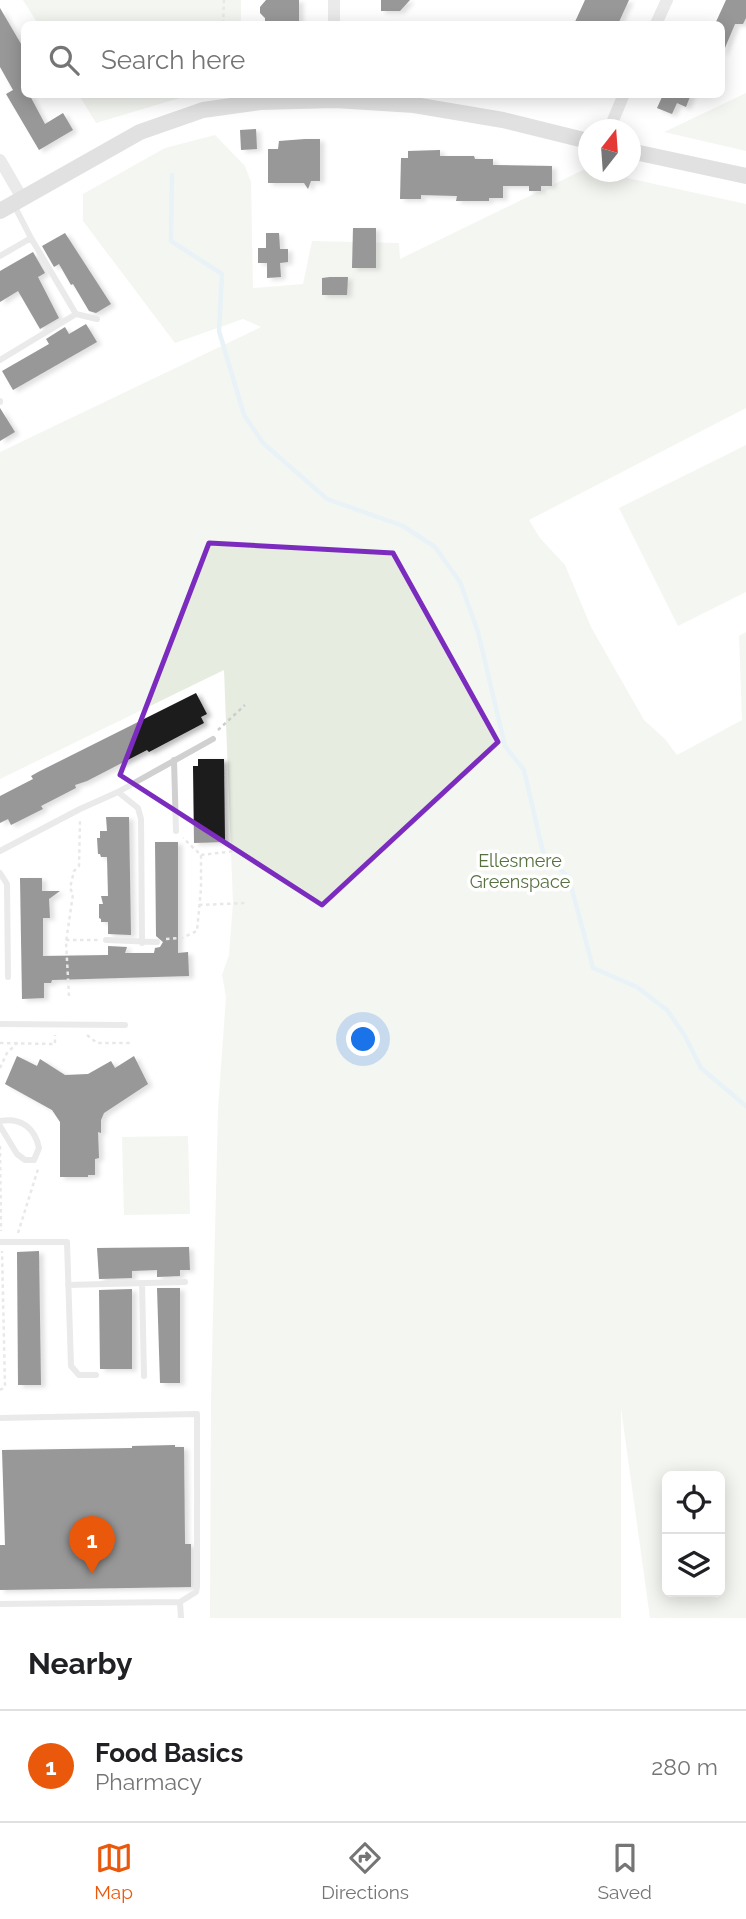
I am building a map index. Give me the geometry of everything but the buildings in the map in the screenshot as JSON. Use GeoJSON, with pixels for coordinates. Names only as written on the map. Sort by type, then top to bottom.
{"type":"FeatureCollection","features":[{"type":"Feature","properties":{"kind":"street"},"geometry":{"type":"LineString","coordinates":[[334,0],[334,21]]}},
{"type":"Feature","properties":{"kind":"street"},"geometry":{"type":"LineString","coordinates":[[657,21],[667,0]]}},
{"type":"Feature","properties":{"kind":"street"},"geometry":{"type":"LineString","coordinates":[[0,160],[12,204],[140,132],[203,110],[260,102],[320,98]]}},
{"type":"Feature","properties":{"kind":"street"},"geometry":{"type":"LineString","coordinates":[[345,98],[414,105],[503,120],[578,138]]}},
{"type":"Feature","properties":{"kind":"street"},"geometry":{"type":"LineString","coordinates":[[614,119],[622,98]]}},
{"type":"Feature","properties":{"kind":"street"},"geometry":{"type":"LineString","coordinates":[[641,153],[746,176]]}},
{"type":"Feature","properties":{"kind":"lane"},"geometry":{"type":"LineString","coordinates":[[12,204],[76,314]]}},
{"type":"Feature","properties":{"kind":"lane"},"geometry":{"type":"LineString","coordinates":[[0,256],[31,238]]}},
{"type":"Feature","properties":{"kind":"lane"},"geometry":{"type":"LineString","coordinates":[[0,360],[76,314],[97,319]]}},
{"type":"Feature","properties":{"kind":"lane"},"geometry":{"type":"LineString","coordinates":[[0,851],[118,792],[213,739]]}},
{"type":"Feature","properties":{"kind":"lane"},"geometry":{"type":"LineString","coordinates":[[174,761],[176,831]]}},
{"type":"Feature","properties":{"kind":"lane"},"geometry":{"type":"LineString","coordinates":[[118,792],[138,808],[141,819],[142,943]]}},
{"type":"Feature","properties":{"kind":"lane"},"geometry":{"type":"LineString","coordinates":[[0,873],[7,884],[8,977]]}},
{"type":"Feature","properties":{"kind":"lane"},"geometry":{"type":"LineString","coordinates":[[106,940],[157,942]]}},
{"type":"Feature","properties":{"kind":"lane"},"geometry":{"type":"LineString","coordinates":[[0,1024],[125,1025]]}},
{"type":"Feature","properties":{"kind":"lane"},"geometry":{"type":"LineString","coordinates":[[21,1122],[29,1128],[39,1148],[34,1160],[25,1160],[18,1154],[0,1123],[21,1122]]}},
{"type":"Feature","properties":{"kind":"lane"},"geometry":{"type":"LineString","coordinates":[[0,1242],[67,1242],[71,1366],[79,1375],[96,1375]]}},
{"type":"Feature","properties":{"kind":"lane"},"geometry":{"type":"LineString","coordinates":[[68,1284],[185,1282]]}},
{"type":"Feature","properties":{"kind":"lane"},"geometry":{"type":"LineString","coordinates":[[142,1283],[144,1376]]}},
{"type":"Feature","properties":{"kind":"lane"},"geometry":{"type":"LineString","coordinates":[[0,1418],[197,1415],[196,1592],[180,1602],[0,1604]]}},
{"type":"Feature","properties":{"kind":"lane"},"geometry":{"type":"LineString","coordinates":[[180,1602],[181,1618]]}},
{"type":"Feature","properties":{"kind":"path"},"geometry":{"type":"LineString","coordinates":[[223,21],[224,0]]}},
{"type":"Feature","properties":{"kind":"path"},"geometry":{"type":"LineString","coordinates":[[213,739],[217,730],[245,705]]}},
{"type":"Feature","properties":{"kind":"path"},"geometry":{"type":"LineString","coordinates":[[69,996],[66,940],[73,894],[70,888],[74,872],[79,866],[80,809]]}},
{"type":"Feature","properties":{"kind":"path"},"geometry":{"type":"LineString","coordinates":[[157,942],[182,938],[197,931],[201,855],[176,831]]}},
{"type":"Feature","properties":{"kind":"path"},"geometry":{"type":"LineString","coordinates":[[201,855],[235,851]]}},
{"type":"Feature","properties":{"kind":"path"},"geometry":{"type":"LineString","coordinates":[[199,905],[245,903]]}},
{"type":"Feature","properties":{"kind":"path"},"geometry":{"type":"LineString","coordinates":[[66,940],[106,940]]}},
{"type":"Feature","properties":{"kind":"path"},"geometry":{"type":"LineString","coordinates":[[0,1043],[55,1044],[55,1025]]}},
{"type":"Feature","properties":{"kind":"path"},"geometry":{"type":"LineString","coordinates":[[75,1025],[97,1043],[130,1043]]}},
{"type":"Feature","properties":{"kind":"path"},"geometry":{"type":"LineString","coordinates":[[0,1068],[7,1054],[18,1042]]}},
{"type":"Feature","properties":{"kind":"path"},"geometry":{"type":"LineString","coordinates":[[0,1146],[5,1387],[0,1390]]}},
{"type":"Feature","properties":{"kind":"path"},"geometry":{"type":"LineString","coordinates":[[15,1242],[39,1166]]}},
{"type":"Feature","properties":{"kind":"highlighted area"},"geometry":{"type":"Polygon","coordinates":[[[209,543],[393,553],[498,742],[322,905],[120,775],[209,543]]]}},
{"type":"Feature","properties":{"kind":"green space"},"geometry":{"type":"Polygon","coordinates":[[[23,0],[241,0],[241,21],[36,21],[23,0]]]}},
{"type":"Feature","properties":{"kind":"green space"},"geometry":{"type":"Polygon","coordinates":[[[746,93],[746,151],[664,132],[746,93]]]}},
{"type":"Feature","properties":{"kind":"green space"},"geometry":{"type":"Polygon","coordinates":[[[81,98],[180,98],[96,123],[81,98]]]}},
{"type":"Feature","properties":{"kind":"green space","name":"Ellesmere Greenspace"},"geometry":{"type":"Polygon","coordinates":[[[215,135],[245,166],[251,182],[253,288],[303,284],[312,241],[399,243],[400,259],[578,172],[578,182],[641,181],[746,204],[746,408],[529,520],[540,538],[565,565],[591,627],[644,720],[665,739],[677,755],[742,720],[739,636],[746,632],[746,1618],[650,1618],[621,1408],[621,1618],[210,1618],[211,1398],[218,1109],[226,997],[222,975],[229,955],[233,903],[224,670],[0,779],[0,452],[261,327],[243,319],[175,343],[83,221],[83,194],[165,148],[215,135]]]}},
{"type":"Feature","properties":{"kind":"green space"},"geometry":{"type":"Polygon","coordinates":[[[746,445],[746,592],[678,626],[619,508],[746,445]]]}},
{"type":"Feature","properties":{"kind":"green space"},"geometry":{"type":"Polygon","coordinates":[[[188,1136],[190,1214],[124,1215],[122,1137],[188,1136]]]}},
{"type":"Feature","properties":{"kind":"waterway"},"geometry":{"type":"LineString","coordinates":[[172,175],[171,241],[222,274],[219,331],[244,415],[263,443],[327,499],[403,526],[435,547],[460,582],[478,632],[505,746],[524,770],[543,852],[569,878],[593,968],[637,987],[667,1010],[685,1036],[701,1068],[746,1106]]}},
{"type":"Feature","properties":{"kind":"place","name":"Food Basics"},"geometry":{"type":"Point","coordinates":[92,1574]}}]}
